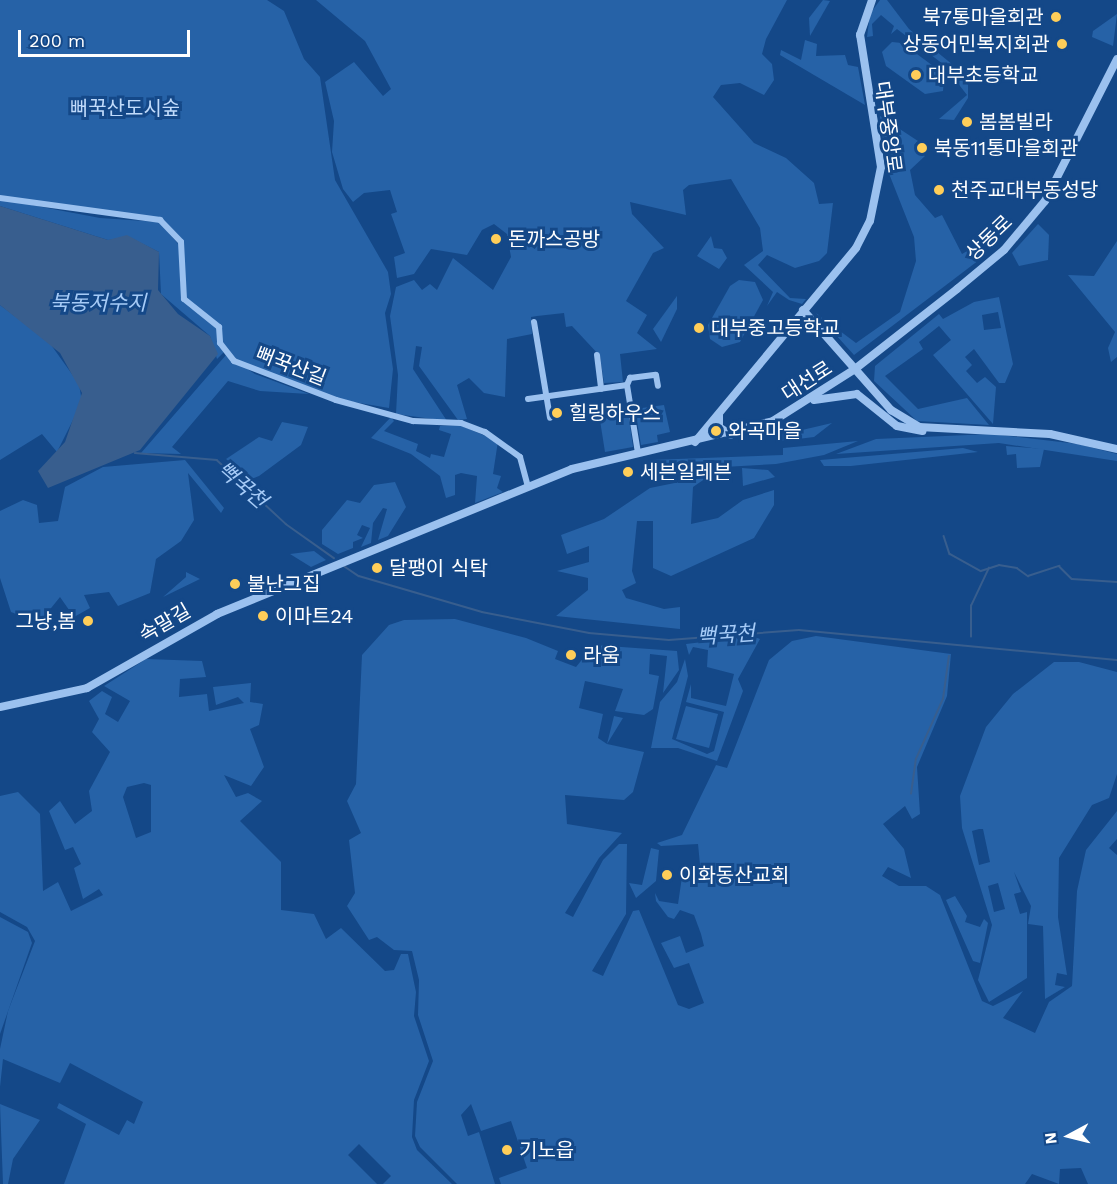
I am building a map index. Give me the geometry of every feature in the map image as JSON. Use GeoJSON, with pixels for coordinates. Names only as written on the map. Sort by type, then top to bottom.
{"type":"FeatureCollection","features":[{"type":"Feature","properties":{"kind":"street","name":"대부중앙로"},"geometry":{"type":"LineString","coordinates":[[695,442],[856,248],[879,191],[880,157],[860,42],[862,19],[872,0]]}},
{"type":"Feature","properties":{"kind":"street","name":"상동로"},"geometry":{"type":"LineString","coordinates":[[855,369],[986,266],[1024,229],[1058,178],[1117,59]]}},
{"type":"Feature","properties":{"kind":"street","name":"뻐꾹산길"},"geometry":{"type":"LineString","coordinates":[[0,198],[160,220],[181,242],[184,299],[219,327],[220,343],[234,361],[336,400],[413,421],[460,423],[485,432],[520,457],[528,486]]}},
{"type":"Feature","properties":{"kind":"street"},"geometry":{"type":"LineString","coordinates":[[803,310],[855,369]]}},
{"type":"Feature","properties":{"kind":"street"},"geometry":{"type":"LineString","coordinates":[[534,322],[550,418]]}},
{"type":"Feature","properties":{"kind":"street"},"geometry":{"type":"LineString","coordinates":[[597,355],[601,389]]}},
{"type":"Feature","properties":{"kind":"street","name":"대선로"},"geometry":{"type":"LineString","coordinates":[[345,558],[528,486],[638,453],[732,435],[807,402],[855,369],[897,416],[940,431],[1020,431],[1117,449]]}},
{"type":"Feature","properties":{"kind":"street"},"geometry":{"type":"LineString","coordinates":[[638,453],[627,385],[630,378],[656,375],[658,386]]}},
{"type":"Feature","properties":{"kind":"street"},"geometry":{"type":"LineString","coordinates":[[528,399],[627,385]]}},
{"type":"Feature","properties":{"kind":"street"},"geometry":{"type":"LineString","coordinates":[[807,402],[849,392],[866,398],[897,426],[940,431]]}},
{"type":"Feature","properties":{"kind":"street"},"geometry":{"type":"LineString","coordinates":[[719,414],[719,427],[732,435]]}},
{"type":"Feature","properties":{"kind":"street","name":"속말길"},"geometry":{"type":"LineString","coordinates":[[0,707],[87,688],[204,620],[345,558]]}},
{"type":"Feature","properties":{"kind":"green space","name":"뻐꾹산도시숲"},"geometry":{"type":"Polygon","coordinates":[[[0,0],[267,0],[284,11],[304,59],[320,77],[335,180],[388,272],[391,294],[385,313],[393,369],[389,408],[336,399],[235,360],[222,343],[221,330],[185,298],[182,241],[160,218],[0,196],[0,0]]]}},
{"type":"Feature","properties":{"kind":"green space"},"geometry":{"type":"Polygon","coordinates":[[[316,0],[787,0],[766,39],[762,54],[772,64],[774,80],[764,95],[740,83],[721,85],[713,97],[754,143],[786,158],[814,183],[819,204],[833,203],[827,253],[819,261],[795,268],[767,255],[758,265],[790,298],[806,299],[802,304],[789,300],[777,292],[767,306],[773,292],[744,265],[763,251],[760,228],[731,179],[689,185],[683,190],[686,215],[630,202],[632,214],[664,248],[653,253],[626,301],[647,315],[637,333],[657,349],[620,354],[623,382],[604,383],[600,356],[572,326],[566,327],[564,313],[537,316],[531,317],[532,334],[507,339],[505,397],[484,393],[469,378],[457,385],[467,419],[458,420],[419,366],[422,347],[416,346],[413,369],[447,421],[396,414],[398,375],[390,316],[396,287],[414,280],[422,290],[430,284],[437,290],[453,258],[493,290],[511,257],[507,234],[494,224],[482,230],[467,255],[431,249],[414,274],[397,278],[394,257],[405,253],[391,214],[397,212],[390,190],[364,193],[353,202],[343,189],[332,152],[334,121],[325,82],[354,62],[383,96],[391,89],[365,41],[316,0]]]}},
{"type":"Feature","properties":{"kind":"green space"},"geometry":{"type":"Polygon","coordinates":[[[823,0],[830,1],[810,36],[809,18],[823,0]]]}},
{"type":"Feature","properties":{"kind":"green space"},"geometry":{"type":"Polygon","coordinates":[[[880,0],[887,0],[909,29],[953,65],[968,85],[968,98],[954,120],[939,119],[967,95],[953,77],[956,74],[897,29],[891,34],[894,26],[881,15],[872,24],[873,36],[867,37],[870,14],[880,0]]]}},
{"type":"Feature","properties":{"kind":"green space"},"geometry":{"type":"Polygon","coordinates":[[[1117,14],[1113,46],[1092,37],[1093,31],[1117,14]]]}},
{"type":"Feature","properties":{"kind":"green space"},"geometry":{"type":"Polygon","coordinates":[[[805,40],[817,44],[816,56],[845,55],[848,65],[858,67],[865,105],[780,55],[781,50],[801,60],[805,40]]]}},
{"type":"Feature","properties":{"kind":"green space"},"geometry":{"type":"Polygon","coordinates":[[[892,42],[902,43],[944,74],[943,91],[925,94],[886,66],[882,52],[892,42]]]}},
{"type":"Feature","properties":{"kind":"green space"},"geometry":{"type":"Polygon","coordinates":[[[880,116],[918,141],[914,145],[925,156],[910,170],[915,195],[935,218],[942,215],[962,254],[976,246],[983,257],[854,355],[816,313],[856,343],[900,312],[916,261],[914,237],[886,166],[880,116]]]}},
{"type":"Feature","properties":{"kind":"green space"},"geometry":{"type":"Polygon","coordinates":[[[0,199],[100,218],[159,222],[180,246],[180,282],[189,307],[215,324],[224,352],[217,359],[210,336],[161,294],[159,252],[131,238],[108,240],[0,206],[0,199]]]}},
{"type":"Feature","properties":{"kind":"green space"},"geometry":{"type":"Polygon","coordinates":[[[1038,224],[1049,235],[1048,260],[1019,266],[1012,253],[1038,224]]]}},
{"type":"Feature","properties":{"kind":"green space"},"geometry":{"type":"Polygon","coordinates":[[[711,236],[714,248],[722,249],[727,258],[719,269],[697,256],[711,236]]]}},
{"type":"Feature","properties":{"kind":"green space"},"geometry":{"type":"Polygon","coordinates":[[[1117,241],[1117,357],[1111,362],[1108,348],[1115,332],[1068,275],[1094,276],[1117,241]]]}},
{"type":"Feature","properties":{"kind":"green space"},"geometry":{"type":"Polygon","coordinates":[[[739,280],[755,282],[763,300],[740,342],[722,347],[710,339],[708,325],[730,286],[739,280]]]}},
{"type":"Feature","properties":{"kind":"green space"},"geometry":{"type":"Polygon","coordinates":[[[677,296],[677,309],[661,342],[653,329],[677,296]]]}},
{"type":"Feature","properties":{"kind":"green space"},"geometry":{"type":"Polygon","coordinates":[[[999,297],[1013,364],[1005,383],[999,383],[974,349],[965,357],[972,365],[966,371],[977,383],[985,377],[996,387],[993,424],[933,355],[951,340],[939,326],[919,342],[923,349],[885,376],[918,409],[967,398],[989,425],[917,421],[874,381],[875,366],[939,314],[943,319],[974,302],[999,297]],[[998,312],[982,315],[984,330],[1001,328],[998,312]]]}},
{"type":"Feature","properties":{"kind":"green space"},"geometry":{"type":"Polygon","coordinates":[[[0,305],[49,342],[79,384],[82,402],[57,452],[42,434],[0,460],[0,305]]]}},
{"type":"Feature","properties":{"kind":"green space"},"geometry":{"type":"Polygon","coordinates":[[[226,355],[255,374],[309,394],[260,391],[228,381],[172,447],[181,454],[141,453],[226,355]]]}},
{"type":"Feature","properties":{"kind":"green space"},"geometry":{"type":"Polygon","coordinates":[[[664,405],[670,432],[657,435],[658,442],[641,445],[635,409],[664,405]]]}},
{"type":"Feature","properties":{"kind":"green space"},"geometry":{"type":"Polygon","coordinates":[[[628,410],[633,447],[605,452],[599,414],[628,410]]]}},
{"type":"Feature","properties":{"kind":"green space"},"geometry":{"type":"Polygon","coordinates":[[[391,417],[394,421],[384,431],[418,444],[416,451],[430,458],[431,454],[444,457],[451,434],[439,430],[440,426],[459,425],[498,441],[493,474],[501,476],[497,488],[503,492],[475,503],[477,476],[461,473],[455,475],[455,495],[446,498],[440,476],[411,454],[371,438],[391,417]]]}},
{"type":"Feature","properties":{"kind":"green space"},"geometry":{"type":"Polygon","coordinates":[[[282,422],[308,427],[301,445],[259,476],[251,479],[226,459],[259,437],[272,441],[282,422]]]}},
{"type":"Feature","properties":{"kind":"green space"},"geometry":{"type":"Polygon","coordinates":[[[832,423],[814,437],[782,441],[780,430],[785,434],[832,423]]]}},
{"type":"Feature","properties":{"kind":"green space"},"geometry":{"type":"Polygon","coordinates":[[[991,434],[1078,444],[1117,454],[1117,461],[999,443],[836,454],[876,439],[991,434]]]}},
{"type":"Feature","properties":{"kind":"green space"},"geometry":{"type":"Polygon","coordinates":[[[858,441],[824,455],[776,464],[652,471],[648,466],[651,460],[783,455],[783,448],[858,441]]]}},
{"type":"Feature","properties":{"kind":"green space"},"geometry":{"type":"Polygon","coordinates":[[[1006,446],[1044,449],[1040,467],[1017,468],[1016,454],[1007,455],[1006,446]]]}},
{"type":"Feature","properties":{"kind":"green space"},"geometry":{"type":"Polygon","coordinates":[[[963,448],[978,452],[851,466],[824,466],[820,460],[963,448]]]}},
{"type":"Feature","properties":{"kind":"green space"},"geometry":{"type":"Polygon","coordinates":[[[185,460],[224,508],[221,513],[188,473],[194,520],[181,541],[156,559],[150,593],[118,606],[109,592],[84,595],[90,608],[74,617],[60,597],[39,623],[11,612],[0,578],[0,511],[23,500],[37,505],[39,523],[58,521],[65,487],[103,467],[185,460]]]}},
{"type":"Feature","properties":{"kind":"green space"},"geometry":{"type":"Polygon","coordinates":[[[742,468],[768,470],[775,477],[743,486],[742,468]]]}},
{"type":"Feature","properties":{"kind":"green space"},"geometry":{"type":"Polygon","coordinates":[[[709,476],[693,487],[691,524],[718,518],[743,500],[774,490],[774,505],[754,538],[671,576],[653,568],[653,521],[637,521],[632,571],[636,583],[622,590],[626,598],[664,609],[680,607],[680,629],[556,616],[588,590],[588,578],[557,571],[589,562],[589,546],[567,554],[561,535],[604,519],[650,488],[709,476]]]}},
{"type":"Feature","properties":{"kind":"green space"},"geometry":{"type":"Polygon","coordinates":[[[395,482],[406,507],[388,536],[378,540],[387,509],[383,508],[373,523],[371,543],[361,547],[370,528],[362,525],[357,535],[363,538],[353,542],[353,548],[338,554],[322,544],[322,530],[347,500],[360,503],[374,485],[395,482]]]}},
{"type":"Feature","properties":{"kind":"green space"},"geometry":{"type":"Polygon","coordinates":[[[314,551],[326,560],[311,567],[290,554],[314,551]]]}},
{"type":"Feature","properties":{"kind":"green space"},"geometry":{"type":"Polygon","coordinates":[[[186,572],[200,579],[163,597],[186,577],[186,572]]]}},
{"type":"Feature","properties":{"kind":"green space"},"geometry":{"type":"Polygon","coordinates":[[[455,619],[526,638],[558,651],[555,659],[576,667],[594,645],[677,651],[679,670],[663,693],[667,656],[650,654],[649,674],[659,676],[653,709],[644,715],[615,711],[623,689],[585,681],[579,708],[603,714],[598,738],[607,744],[644,752],[633,792],[624,800],[565,795],[567,824],[622,833],[599,858],[565,913],[573,917],[603,860],[619,844],[627,844],[626,914],[592,971],[603,976],[633,911],[639,910],[678,1005],[689,1009],[704,1003],[689,963],[674,968],[661,943],[680,936],[686,953],[704,946],[701,934],[694,915],[680,910],[674,919],[668,917],[656,901],[655,893],[659,901],[678,904],[682,877],[701,875],[698,844],[661,846],[657,843],[682,835],[716,765],[727,768],[769,660],[792,641],[816,636],[951,654],[947,696],[917,767],[920,814],[912,819],[905,806],[883,824],[904,849],[911,878],[888,867],[882,876],[899,886],[926,886],[940,895],[982,1001],[993,1006],[1023,991],[1003,1018],[1035,1033],[1049,1002],[1072,986],[1077,891],[1086,850],[1117,811],[1117,839],[1109,848],[1117,855],[1117,1184],[1088,1184],[1081,1168],[1060,1169],[1059,1184],[1032,1174],[1025,1184],[501,1184],[499,1178],[527,1168],[511,1121],[481,1131],[471,1104],[461,1115],[468,1136],[479,1132],[495,1184],[457,1184],[420,1147],[415,1136],[417,1102],[433,1061],[418,1015],[419,980],[412,951],[394,950],[377,937],[369,940],[347,906],[355,893],[349,840],[361,833],[347,801],[356,784],[362,655],[389,625],[404,620],[455,619]]]}},
{"type":"Feature","properties":{"kind":"green space"},"geometry":{"type":"Polygon","coordinates":[[[752,636],[760,639],[738,679],[743,691],[717,761],[678,748],[651,748],[660,702],[677,682],[685,659],[688,676],[672,739],[707,754],[714,751],[724,712],[686,702],[691,684],[691,698],[726,706],[734,674],[707,667],[708,650],[693,647],[689,655],[686,644],[752,636]]]}},
{"type":"Feature","properties":{"kind":"green space"},"geometry":{"type":"Polygon","coordinates":[[[146,659],[202,661],[206,677],[180,679],[179,697],[207,694],[209,711],[244,703],[238,697],[216,705],[213,687],[251,683],[250,702],[263,704],[259,725],[250,729],[264,767],[251,786],[224,775],[236,797],[248,793],[262,801],[240,821],[281,862],[281,910],[314,914],[326,939],[341,928],[385,971],[394,970],[401,954],[408,954],[416,992],[414,1016],[429,1061],[414,1100],[412,1137],[417,1150],[452,1184],[383,1184],[391,1176],[359,1144],[348,1155],[377,1184],[64,1184],[86,1124],[57,1108],[59,1103],[119,1135],[127,1120],[134,1124],[143,1102],[70,1063],[60,1083],[3,1059],[0,1087],[0,1049],[8,1011],[35,941],[27,927],[0,912],[0,796],[18,792],[40,814],[43,891],[58,882],[71,911],[103,895],[99,889],[83,899],[74,868],[81,864],[73,847],[65,850],[49,811],[60,801],[75,824],[92,811],[89,791],[110,752],[92,732],[99,719],[89,701],[102,691],[112,697],[105,714],[118,722],[130,701],[104,686],[146,659]],[[144,783],[127,787],[123,797],[136,838],[151,832],[151,785],[144,783]]]}},
{"type":"Feature","properties":{"kind":"green space"},"geometry":{"type":"Polygon","coordinates":[[[1054,662],[1079,662],[1117,672],[1117,774],[1109,798],[1092,805],[1059,858],[1058,917],[1067,975],[1057,973],[1055,985],[1065,987],[1045,999],[1043,926],[1028,924],[1031,906],[1014,872],[1021,892],[1014,894],[1020,914],[1027,912],[1027,978],[989,1002],[978,980],[992,925],[962,828],[960,796],[986,727],[1013,694],[1054,662]],[[983,829],[972,831],[979,865],[990,862],[983,829]],[[998,883],[988,886],[994,912],[1005,909],[998,883]]]}},
{"type":"Feature","properties":{"kind":"green space"},"geometry":{"type":"Polygon","coordinates":[[[686,706],[718,714],[709,748],[676,739],[686,706]]]}},
{"type":"Feature","properties":{"kind":"green space"},"geometry":{"type":"Polygon","coordinates":[[[614,716],[623,718],[607,744],[614,716]]]}},
{"type":"Feature","properties":{"kind":"green space"},"geometry":{"type":"Polygon","coordinates":[[[651,848],[659,850],[656,881],[636,898],[629,883],[642,885],[651,848]]]}},
{"type":"Feature","properties":{"kind":"green space"},"geometry":{"type":"Polygon","coordinates":[[[955,896],[967,916],[965,922],[980,927],[984,919],[988,923],[980,963],[973,961],[946,900],[955,896]]]}},
{"type":"Feature","properties":{"kind":"green space"},"geometry":{"type":"Polygon","coordinates":[[[0,917],[28,932],[32,943],[0,1034],[0,917]]]}},
{"type":"Feature","properties":{"kind":"green space"},"geometry":{"type":"Polygon","coordinates":[[[0,1104],[40,1120],[13,1159],[8,1184],[3,1184],[0,1104]]]}},
{"type":"Feature","properties":{"kind":"water","name":"북동저수지"},"geometry":{"type":"Polygon","coordinates":[[[0,206],[108,240],[127,235],[159,252],[158,290],[178,314],[210,336],[218,354],[140,450],[48,488],[38,471],[65,442],[82,393],[60,353],[0,305],[0,206]]]}},
{"type":"Feature","properties":{"kind":"waterway","name":"뻑꾹천"},"geometry":{"type":"LineString","coordinates":[[135,453],[217,460],[286,524],[334,558]]}},
{"type":"Feature","properties":{"kind":"waterway"},"geometry":{"type":"LineString","coordinates":[[944,536],[950,554],[981,571],[999,565],[1017,568],[1028,576],[1059,566],[1072,579],[1117,582]]}},
{"type":"Feature","properties":{"kind":"waterway","name":"뻑꾹천"},"geometry":{"type":"LineString","coordinates":[[344,566],[359,576],[482,612],[589,633],[669,640],[799,630],[1117,660]]}},
{"type":"Feature","properties":{"kind":"waterway"},"geometry":{"type":"LineString","coordinates":[[971,637],[971,606],[989,568]]}},
{"type":"Feature","properties":{"kind":"waterway"},"geometry":{"type":"LineString","coordinates":[[911,794],[916,759],[943,699],[949,656]]}},
{"type":"Feature","properties":{"kind":"place","name":"북7통마을회관"},"geometry":{"type":"Point","coordinates":[1056,17]}},
{"type":"Feature","properties":{"kind":"place","name":"상동어민복지회관"},"geometry":{"type":"Point","coordinates":[1062,44]}},
{"type":"Feature","properties":{"kind":"place","name":"대부초등학교"},"geometry":{"type":"Point","coordinates":[916,75]}},
{"type":"Feature","properties":{"kind":"place","name":"봄봄빌라"},"geometry":{"type":"Point","coordinates":[967,122]}},
{"type":"Feature","properties":{"kind":"place","name":"북동11통마을회관"},"geometry":{"type":"Point","coordinates":[922,148]}},
{"type":"Feature","properties":{"kind":"place","name":"천주교대부동성당"},"geometry":{"type":"Point","coordinates":[939,190]}},
{"type":"Feature","properties":{"kind":"place","name":"돈까스공방"},"geometry":{"type":"Point","coordinates":[496,239]}},
{"type":"Feature","properties":{"kind":"place","name":"대부중고등학교"},"geometry":{"type":"Point","coordinates":[699,328]}},
{"type":"Feature","properties":{"kind":"place","name":"힐링하우스"},"geometry":{"type":"Point","coordinates":[557,413]}},
{"type":"Feature","properties":{"kind":"place","name":"와곡마을"},"geometry":{"type":"Point","coordinates":[716,431]}},
{"type":"Feature","properties":{"kind":"place","name":"세븐일레븐"},"geometry":{"type":"Point","coordinates":[628,472]}},
{"type":"Feature","properties":{"kind":"place","name":"달팽이 식탁"},"geometry":{"type":"Point","coordinates":[377,568]}},
{"type":"Feature","properties":{"kind":"place","name":"불난그집"},"geometry":{"type":"Point","coordinates":[235,584]}},
{"type":"Feature","properties":{"kind":"place","name":"이마트24"},"geometry":{"type":"Point","coordinates":[263,616]}},
{"type":"Feature","properties":{"kind":"place","name":"그냥,봄"},"geometry":{"type":"Point","coordinates":[88,621]}},
{"type":"Feature","properties":{"kind":"place","name":"라움"},"geometry":{"type":"Point","coordinates":[571,655]}},
{"type":"Feature","properties":{"kind":"place","name":"이화동산교회"},"geometry":{"type":"Point","coordinates":[667,875]}},
{"type":"Feature","properties":{"kind":"place","name":"기노읍"},"geometry":{"type":"Point","coordinates":[507,1150]}}]}
